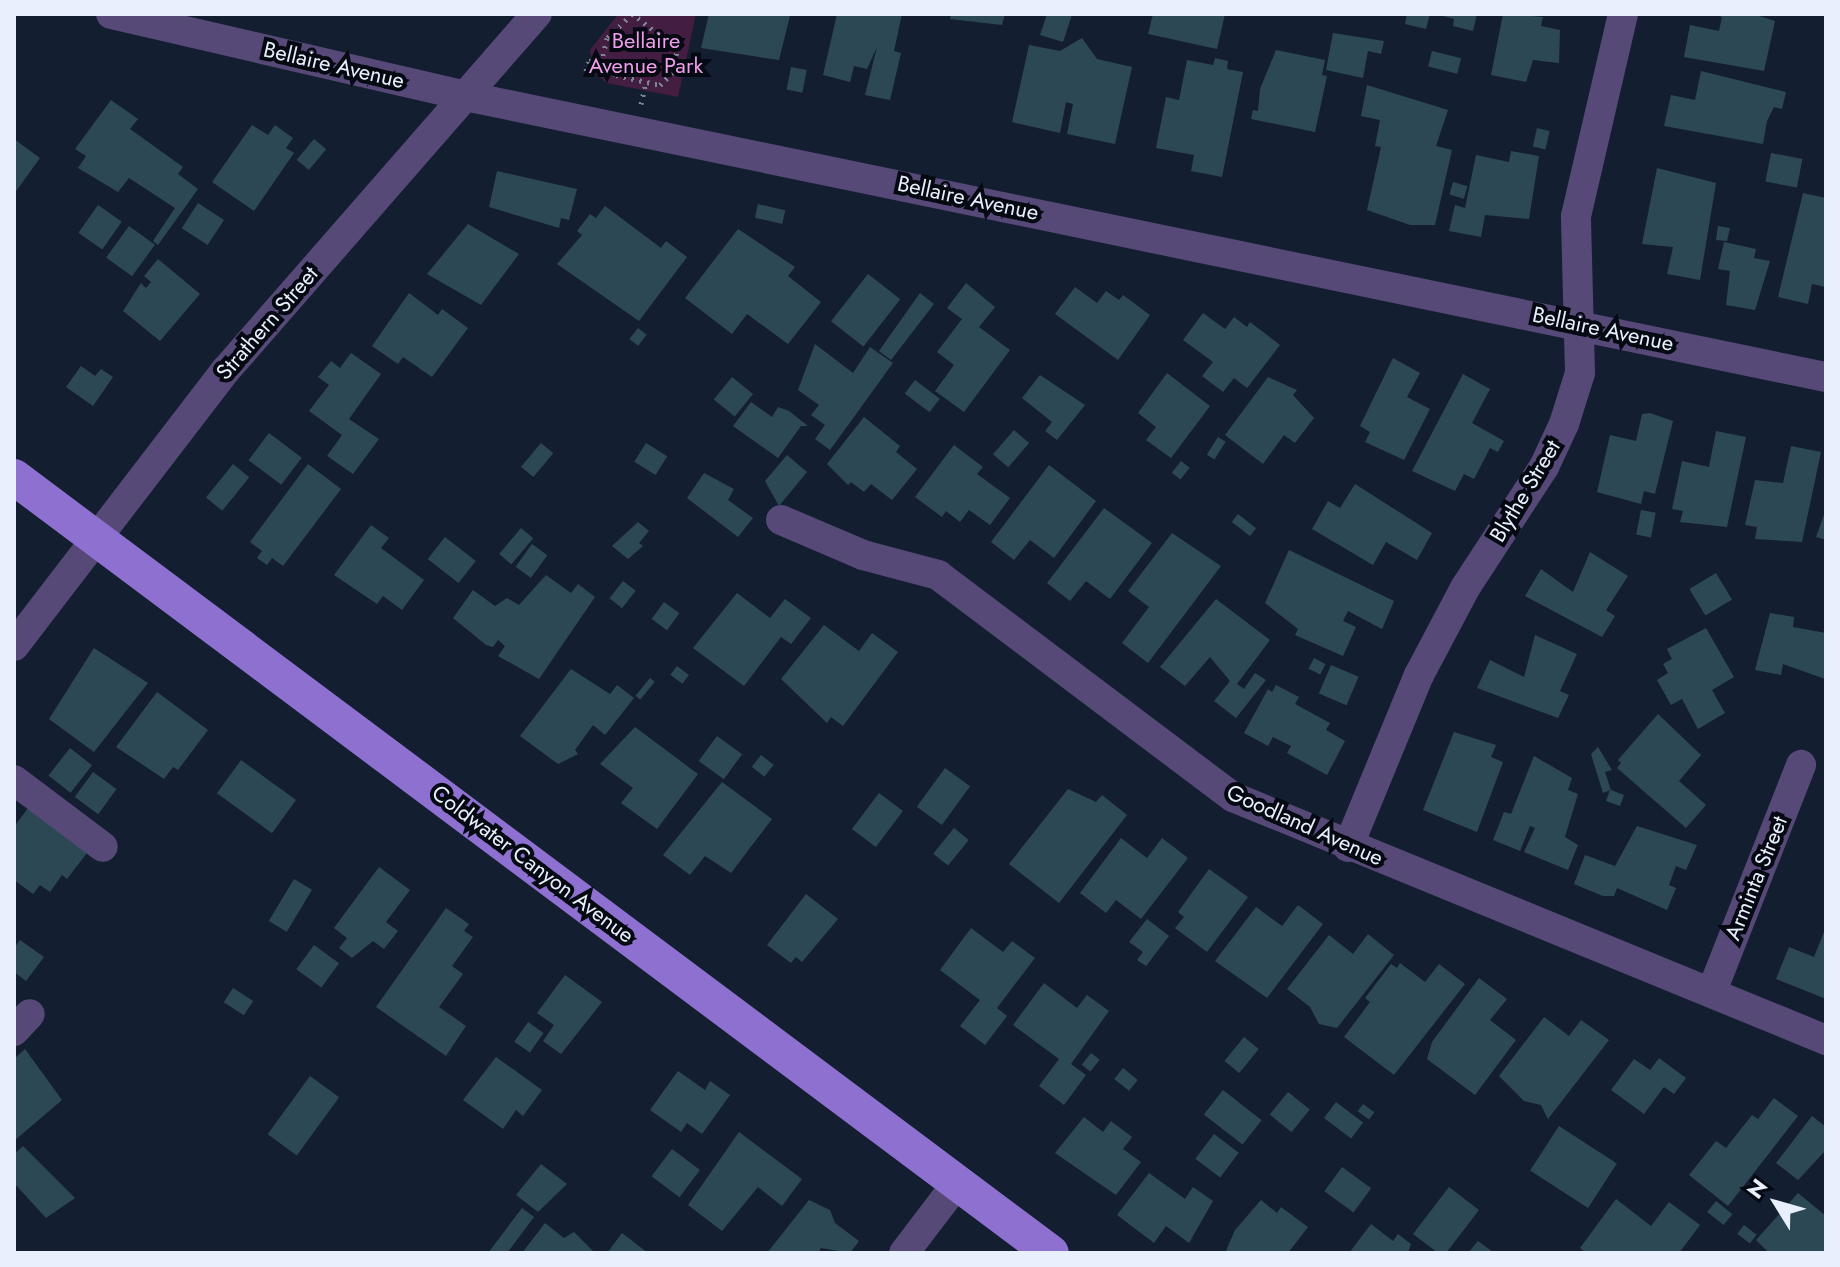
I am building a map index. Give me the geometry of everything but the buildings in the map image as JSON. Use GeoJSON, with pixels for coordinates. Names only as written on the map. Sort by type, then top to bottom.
{"type":"FeatureCollection","features":[{"type":"Feature","properties":{"kind":"main road","name":"Coldwater Canyon Avenue"},"geometry":{"type":"LineString","coordinates":[[14,477],[1051,1253]]}},
{"type":"Feature","properties":{"kind":"street","name":"Bellaire Avenue"},"geometry":{"type":"LineString","coordinates":[[111,14],[465,96],[1826,377]]}},
{"type":"Feature","properties":{"kind":"street","name":"Strathern Street"},"geometry":{"type":"LineString","coordinates":[[14,646],[95,536],[226,370],[537,14]]}},
{"type":"Feature","properties":{"kind":"street","name":"Blythe Street"},"geometry":{"type":"LineString","coordinates":[[1348,847],[1419,675],[1465,588],[1544,467],[1564,424],[1580,373],[1576,216],[1623,14]]}},
{"type":"Feature","properties":{"kind":"street","name":"Goodland Avenue"},"geometry":{"type":"LineString","coordinates":[[781,520],[863,555],[938,575],[1233,797],[1348,847],[1712,991],[1826,1040]]}},
{"type":"Feature","properties":{"kind":"street","name":"Arminta Street"},"geometry":{"type":"LineString","coordinates":[[1712,991],[1801,765]]}},
{"type":"Feature","properties":{"kind":"street"},"geometry":{"type":"LineString","coordinates":[[14,780],[103,847]]}},
{"type":"Feature","properties":{"kind":"street"},"geometry":{"type":"LineString","coordinates":[[904,1253],[958,1182]]}},
{"type":"Feature","properties":{"kind":"path"},"geometry":{"type":"LineString","coordinates":[[586,71],[589,61],[600,60],[616,75],[660,85],[670,78],[677,49],[633,14],[607,38],[600,60]]}},
{"type":"Feature","properties":{"kind":"green space","name":"Bellaire Avenue Park"},"geometry":{"type":"Polygon","coordinates":[[[618,14],[696,14],[678,97],[607,83],[594,73],[590,50],[618,14]]]}}]}
